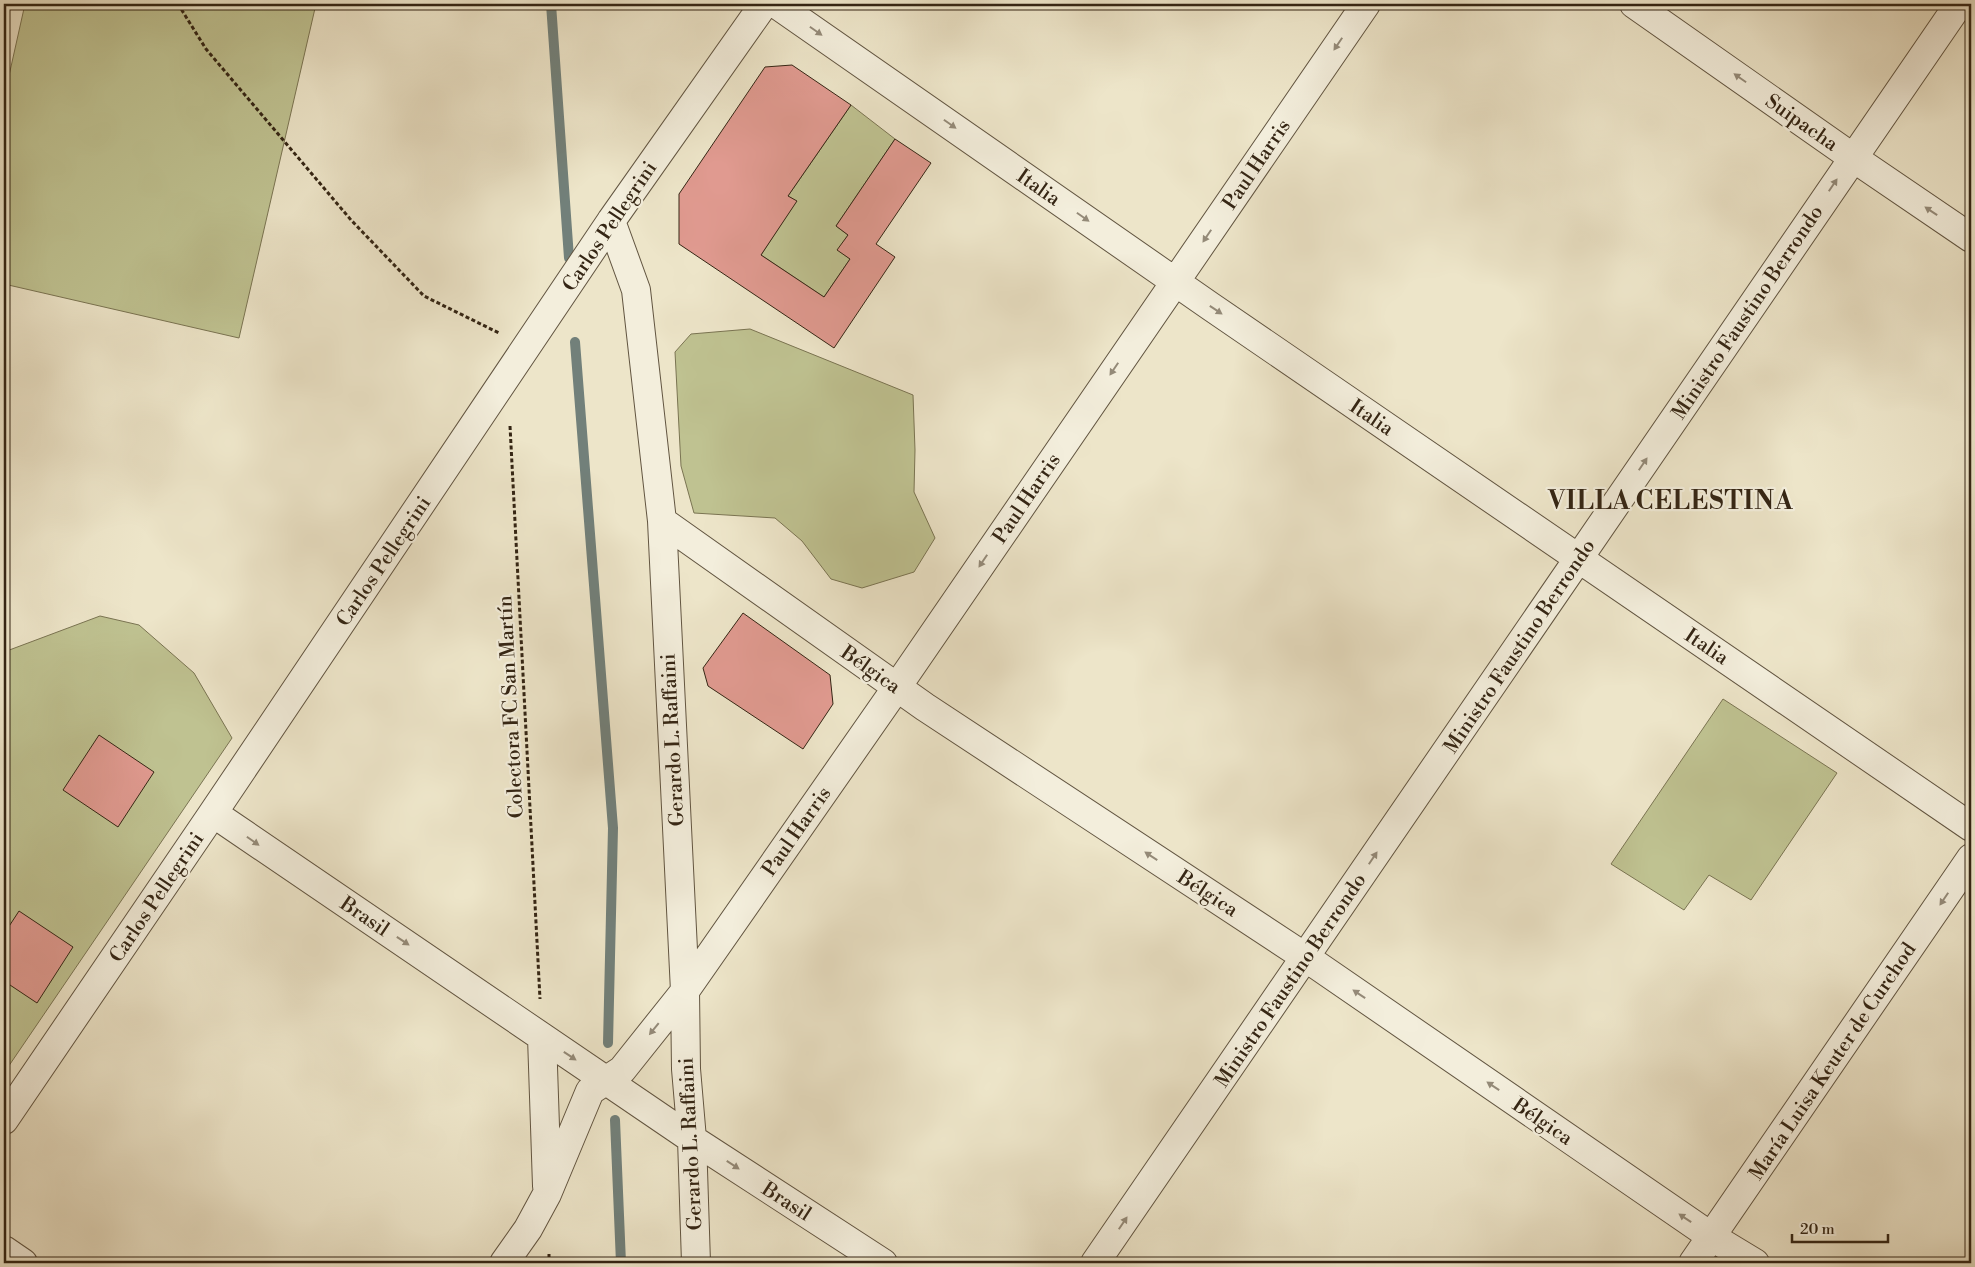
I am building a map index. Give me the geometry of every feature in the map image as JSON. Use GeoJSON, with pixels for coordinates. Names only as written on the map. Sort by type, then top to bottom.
{"type":"FeatureCollection","features":[{"type":"Feature","properties":{"kind":"street","name":"Carlos Pellegrini"},"geometry":{"type":"LineString","coordinates":[[4,1120],[214,813],[611,221],[764,4]]}},
{"type":"Feature","properties":{"kind":"street","name":"Italia"},"geometry":{"type":"LineString","coordinates":[[776,4],[1971,827]]}},
{"type":"Feature","properties":{"kind":"street","name":"Paul Harris"},"geometry":{"type":"LineString","coordinates":[[504,1263],[528,1229],[547,1194],[590,1091],[622,1070],[685,991],[897,687],[1366,4]]}},
{"type":"Feature","properties":{"kind":"street","name":"Suipacha"},"geometry":{"type":"LineString","coordinates":[[1634,4],[1971,238]]}},
{"type":"Feature","properties":{"kind":"street","name":"Ministro Faustino Berrondo"},"geometry":{"type":"LineString","coordinates":[[1095,1263],[1958,4]]}},
{"type":"Feature","properties":{"kind":"street","name":"Gerardo L. Raffaini"},"geometry":{"type":"LineString","coordinates":[[611,221],[636,290],[662,521],[685,991],[686,1069],[692,1138],[696,1263]]}},
{"type":"Feature","properties":{"kind":"street","name":"Bélgica"},"geometry":{"type":"LineString","coordinates":[[662,521],[897,687],[1305,957],[1712,1237],[1755,1263]]}},
{"type":"Feature","properties":{"kind":"street","name":"Brasil"},"geometry":{"type":"LineString","coordinates":[[214,813],[692,1138],[883,1263]]}},
{"type":"Feature","properties":{"kind":"street","name":"María Luisa Keuter de Curchod"},"geometry":{"type":"LineString","coordinates":[[1693,1263],[1971,858]]}},
{"type":"Feature","properties":{"kind":"street"},"geometry":{"type":"LineString","coordinates":[[542,1037],[547,1194]]}},
{"type":"Feature","properties":{"kind":"street"},"geometry":{"type":"LineString","coordinates":[[4,1250],[23,1263]]}},
{"type":"Feature","properties":{"kind":"path"},"geometry":{"type":"LineString","coordinates":[[178,4],[206,49],[350,220],[424,296],[527,347]]}},
{"type":"Feature","properties":{"kind":"path","name":"Colectora FC San Martín"},"geometry":{"type":"LineString","coordinates":[[510,426],[542,1037]]}},
{"type":"Feature","properties":{"kind":"green space"},"geometry":{"type":"Polygon","coordinates":[[[25,4],[316,4],[239,338],[4,284],[4,98],[25,4]]]}},
{"type":"Feature","properties":{"kind":"green space"},"geometry":{"type":"Polygon","coordinates":[[[851,105],[895,139],[836,226],[848,235],[838,250],[850,259],[824,297],[761,255],[796,201],[788,196],[851,105]]]}},
{"type":"Feature","properties":{"kind":"green space"},"geometry":{"type":"Polygon","coordinates":[[[750,329],[913,395],[914,492],[935,538],[914,572],[862,588],[831,579],[802,541],[775,518],[694,513],[681,466],[675,352],[691,334],[750,329]]]}},
{"type":"Feature","properties":{"kind":"green space"},"geometry":{"type":"Polygon","coordinates":[[[100,616],[139,625],[194,673],[232,738],[4,1073],[4,652],[100,616]]]}},
{"type":"Feature","properties":{"kind":"green space"},"geometry":{"type":"Polygon","coordinates":[[[1723,699],[1837,773],[1751,900],[1709,875],[1684,910],[1611,864],[1723,699]]]}},
{"type":"Feature","properties":{"kind":"building"},"geometry":{"type":"Polygon","coordinates":[[[792,65],[851,105],[788,196],[797,201],[761,255],[824,297],[850,259],[837,250],[848,235],[836,226],[895,139],[931,163],[876,244],[895,257],[834,348],[679,244],[679,194],[765,67],[792,65]]]}},
{"type":"Feature","properties":{"kind":"building"},"geometry":{"type":"Polygon","coordinates":[[[743,613],[830,675],[833,704],[803,749],[708,686],[703,668],[743,613]]]}},
{"type":"Feature","properties":{"kind":"building"},"geometry":{"type":"Polygon","coordinates":[[[99,735],[154,772],[118,827],[63,790],[99,735]]]}},
{"type":"Feature","properties":{"kind":"building"},"geometry":{"type":"Polygon","coordinates":[[[19,911],[73,947],[37,1003],[4,981],[4,934],[19,911]]]}},
{"type":"Feature","properties":{"kind":"waterway"},"geometry":{"type":"LineString","coordinates":[[551,4],[569,258]]}},
{"type":"Feature","properties":{"kind":"waterway"},"geometry":{"type":"LineString","coordinates":[[575,342],[613,828],[608,1043]]}},
{"type":"Feature","properties":{"kind":"waterway"},"geometry":{"type":"LineString","coordinates":[[615,1120],[621,1263]]}},
{"type":"Feature","properties":{"kind":"district","name":"VILLA CELESTINA"},"geometry":{"type":"Point","coordinates":[1671,500]}}]}
